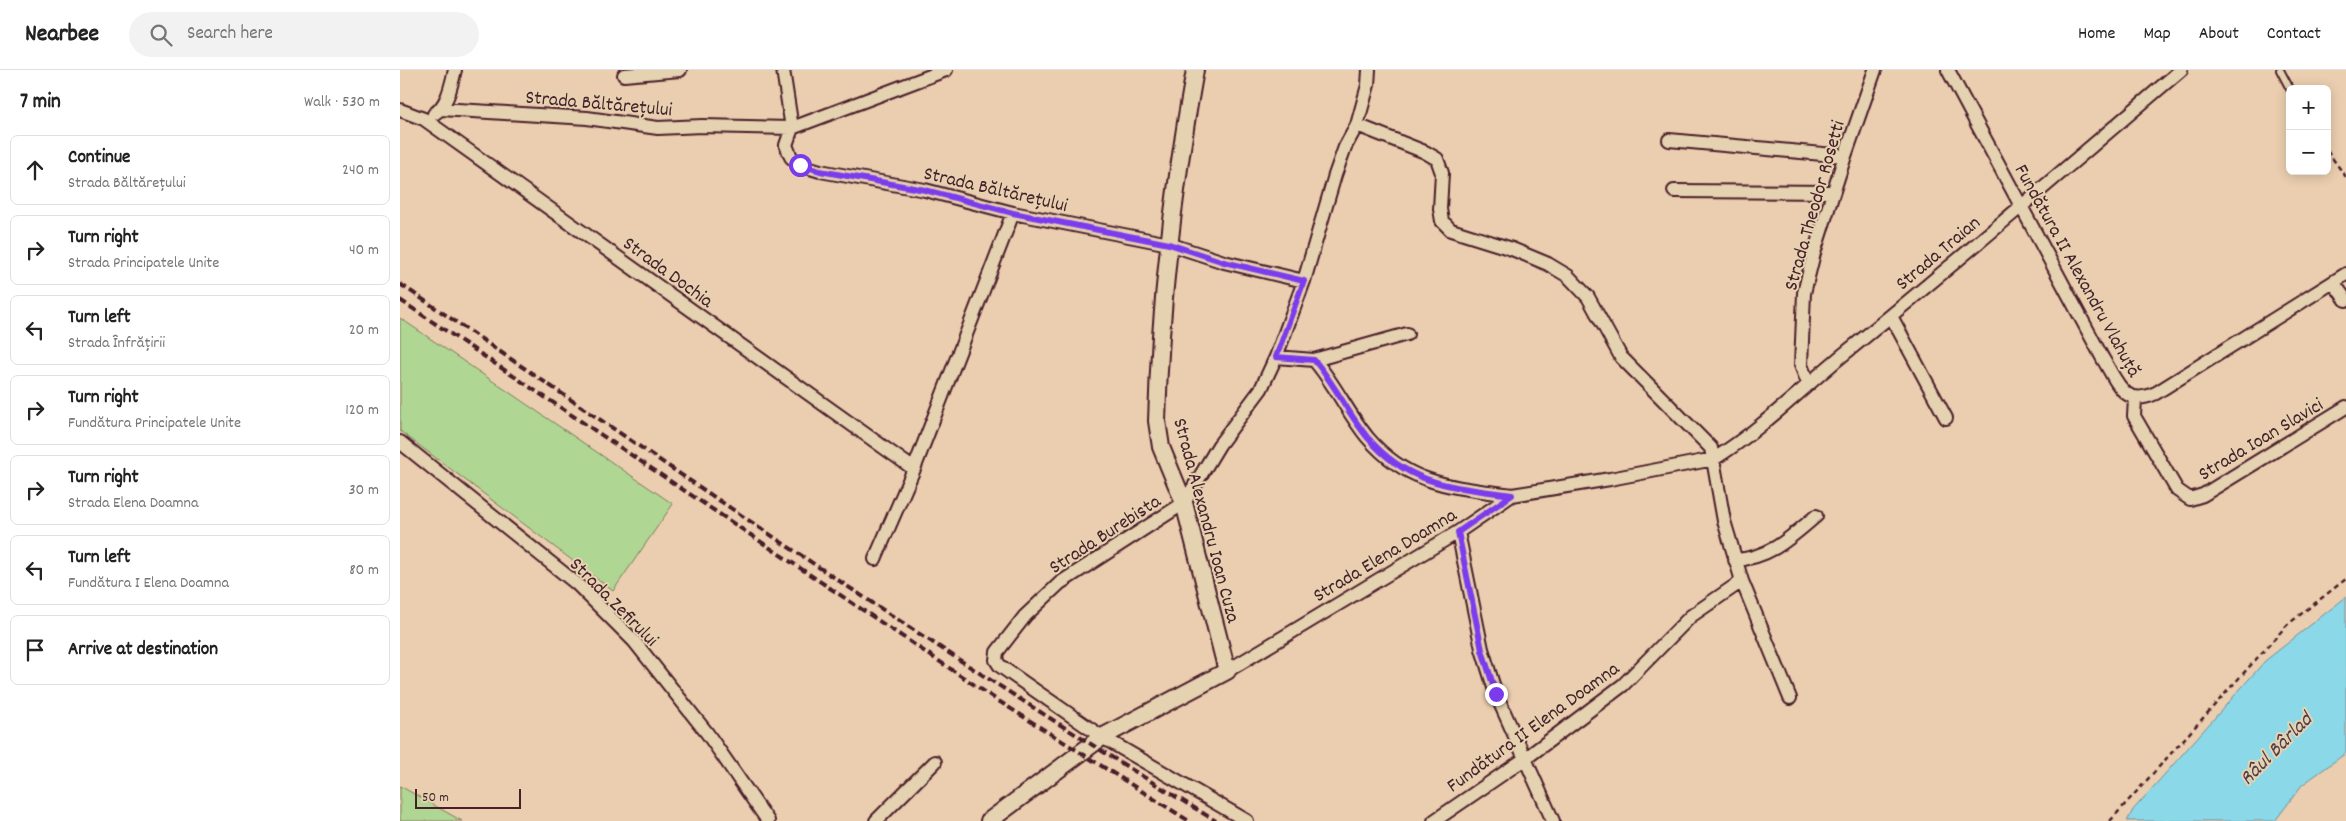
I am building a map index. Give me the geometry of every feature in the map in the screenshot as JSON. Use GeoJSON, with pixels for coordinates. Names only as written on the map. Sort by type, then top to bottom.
{"type":"FeatureCollection","features":[{"type":"Feature","properties":{"kind":"street"},"geometry":{"type":"LineString","coordinates":[[424,119],[441,110],[449,93],[455,70]]}},
{"type":"Feature","properties":{"kind":"street"},"geometry":{"type":"LineString","coordinates":[[624,75],[680,70]]}},
{"type":"Feature","properties":{"kind":"street"},"geometry":{"type":"LineString","coordinates":[[783,70],[792,128],[946,70]]}},
{"type":"Feature","properties":{"kind":"street","name":"Strada Alexandru Ioan Cuza"},"geometry":{"type":"LineString","coordinates":[[1195,70],[1181,147],[1169,244],[1157,420],[1161,447],[1184,503],[1227,670]]}},
{"type":"Feature","properties":{"kind":"street"},"geometry":{"type":"LineString","coordinates":[[1184,503],[1219,445],[1261,389],[1276,357],[1304,281],[1335,175],[1345,147],[1357,125],[1368,85],[1369,70]]}},
{"type":"Feature","properties":{"kind":"street","name":"Strada Theodor Rosetti"},"geometry":{"type":"LineString","coordinates":[[1808,383],[1801,365],[1804,293],[1833,192],[1875,70]]}},
{"type":"Feature","properties":{"kind":"street","name":"Fundătura II Alexandru Vlahuță"},"geometry":{"type":"LineString","coordinates":[[1948,70],[2113,376],[2124,392],[2135,399],[2146,398],[2156,393],[2346,274]]}},
{"type":"Feature","properties":{"kind":"street","name":"Strada Traian"},"geometry":{"type":"LineString","coordinates":[[1714,458],[1761,426],[1808,383],[1891,316],[2181,70]]}},
{"type":"Feature","properties":{"kind":"street","name":"Strada Dochia"},"geometry":{"type":"LineString","coordinates":[[400,110],[424,119],[914,469]]}},
{"type":"Feature","properties":{"kind":"street","name":"Strada Băltărețului"},"geometry":{"type":"LineString","coordinates":[[441,110],[587,118],[658,128],[702,126],[792,128],[786,146],[791,157],[800,165],[820,171],[925,190],[1013,213],[1169,244],[1224,262],[1304,281]]}},
{"type":"Feature","properties":{"kind":"street"},"geometry":{"type":"LineString","coordinates":[[1357,125],[1410,145],[1437,159],[1442,173],[1440,209],[1442,221],[1451,230],[1512,249],[1548,264],[1568,276],[1588,297],[1621,357],[1706,441],[1711,448],[1714,458],[1724,521],[1735,560],[1790,698]]}},
{"type":"Feature","properties":{"kind":"street"},"geometry":{"type":"LineString","coordinates":[[1669,140],[1845,156]]}},
{"type":"Feature","properties":{"kind":"street"},"geometry":{"type":"LineString","coordinates":[[1674,191],[1833,192]]}},
{"type":"Feature","properties":{"kind":"street"},"geometry":{"type":"LineString","coordinates":[[875,558],[914,469],[1013,213]]}},
{"type":"Feature","properties":{"kind":"street"},"geometry":{"type":"LineString","coordinates":[[2333,282],[2346,300]]}},
{"type":"Feature","properties":{"kind":"street"},"geometry":{"type":"LineString","coordinates":[[1891,316],[1946,418]]}},
{"type":"Feature","properties":{"kind":"street"},"geometry":{"type":"LineString","coordinates":[[1276,357],[1314,360],[1407,334]]}},
{"type":"Feature","properties":{"kind":"street"},"geometry":{"type":"LineString","coordinates":[[1314,360],[1325,373],[1368,437],[1385,455],[1409,473],[1442,485],[1512,495]]}},
{"type":"Feature","properties":{"kind":"street","name":"Strada Ioan Slavici"},"geometry":{"type":"LineString","coordinates":[[2135,399],[2134,416],[2177,490],[2190,498],[2203,496],[2346,407]]}},
{"type":"Feature","properties":{"kind":"street","name":"Strada Zefirului"},"geometry":{"type":"LineString","coordinates":[[400,442],[577,584],[634,641],[707,733],[768,821]]}},
{"type":"Feature","properties":{"kind":"street","name":"Strada Elena Doamna"},"geometry":{"type":"LineString","coordinates":[[1227,670],[1458,532],[1512,495],[1610,479],[1714,458]]}},
{"type":"Feature","properties":{"kind":"street","name":"Strada Burebista"},"geometry":{"type":"LineString","coordinates":[[1102,737],[1000,666],[996,660],[997,652],[1025,616],[1060,583],[1184,503]]}},
{"type":"Feature","properties":{"kind":"street"},"geometry":{"type":"LineString","coordinates":[[1735,560],[1754,559],[1785,543],[1816,516]]}},
{"type":"Feature","properties":{"kind":"street"},"geometry":{"type":"LineString","coordinates":[[1458,532],[1489,671],[1508,722],[1553,821]]}},
{"type":"Feature","properties":{"kind":"street","name":"Fundătura II Elena Doamna"},"geometry":{"type":"LineString","coordinates":[[1434,821],[1526,758],[1623,685],[1692,616],[1742,581]]}},
{"type":"Feature","properties":{"kind":"street"},"geometry":{"type":"LineString","coordinates":[[989,821],[1102,737],[1227,670]]}},
{"type":"Feature","properties":{"kind":"street"},"geometry":{"type":"LineString","coordinates":[[1102,737],[1248,821]]}},
{"type":"Feature","properties":{"kind":"street"},"geometry":{"type":"LineString","coordinates":[[876,821],[935,762]]}},
{"type":"Feature","properties":{"kind":"lane"},"geometry":{"type":"LineString","coordinates":[[2280,70],[2288,85]]}},
{"type":"Feature","properties":{"kind":"path"},"geometry":{"type":"LineString","coordinates":[[2331,156],[2346,176]]}},
{"type":"Feature","properties":{"kind":"path"},"geometry":{"type":"LineString","coordinates":[[2110,821],[2287,625],[2346,578]]}},
{"type":"Feature","properties":{"kind":"green space"},"geometry":{"type":"Polygon","coordinates":[[[400,318],[673,504],[613,591],[400,431],[400,318]]]}},
{"type":"Feature","properties":{"kind":"green space"},"geometry":{"type":"Polygon","coordinates":[[[400,786],[462,821],[400,821],[400,786]]]}},
{"type":"Feature","properties":{"kind":"water","name":"Râul Bârlad"},"geometry":{"type":"Polygon","coordinates":[[[2346,597],[2346,753],[2302,785],[2275,821],[2127,821],[2133,810],[2265,661],[2346,597]]]}},
{"type":"Feature","properties":{"kind":"railway"},"geometry":{"type":"LineString","coordinates":[[400,284],[906,625],[1009,692],[1216,821]]}},
{"type":"Feature","properties":{"kind":"railway"},"geometry":{"type":"LineString","coordinates":[[400,300],[997,700],[1189,821]]}},
{"type":"Feature","properties":{"kind":"route"},"geometry":{"type":"LineString","coordinates":[[800,165],[820,171],[925,190],[1013,213],[1169,244],[1224,262],[1304,281],[1276,357],[1314,360],[1325,373],[1368,437],[1385,455],[1409,473],[1442,485],[1512,495],[1458,532],[1482,650],[1496,694]]}}]}
